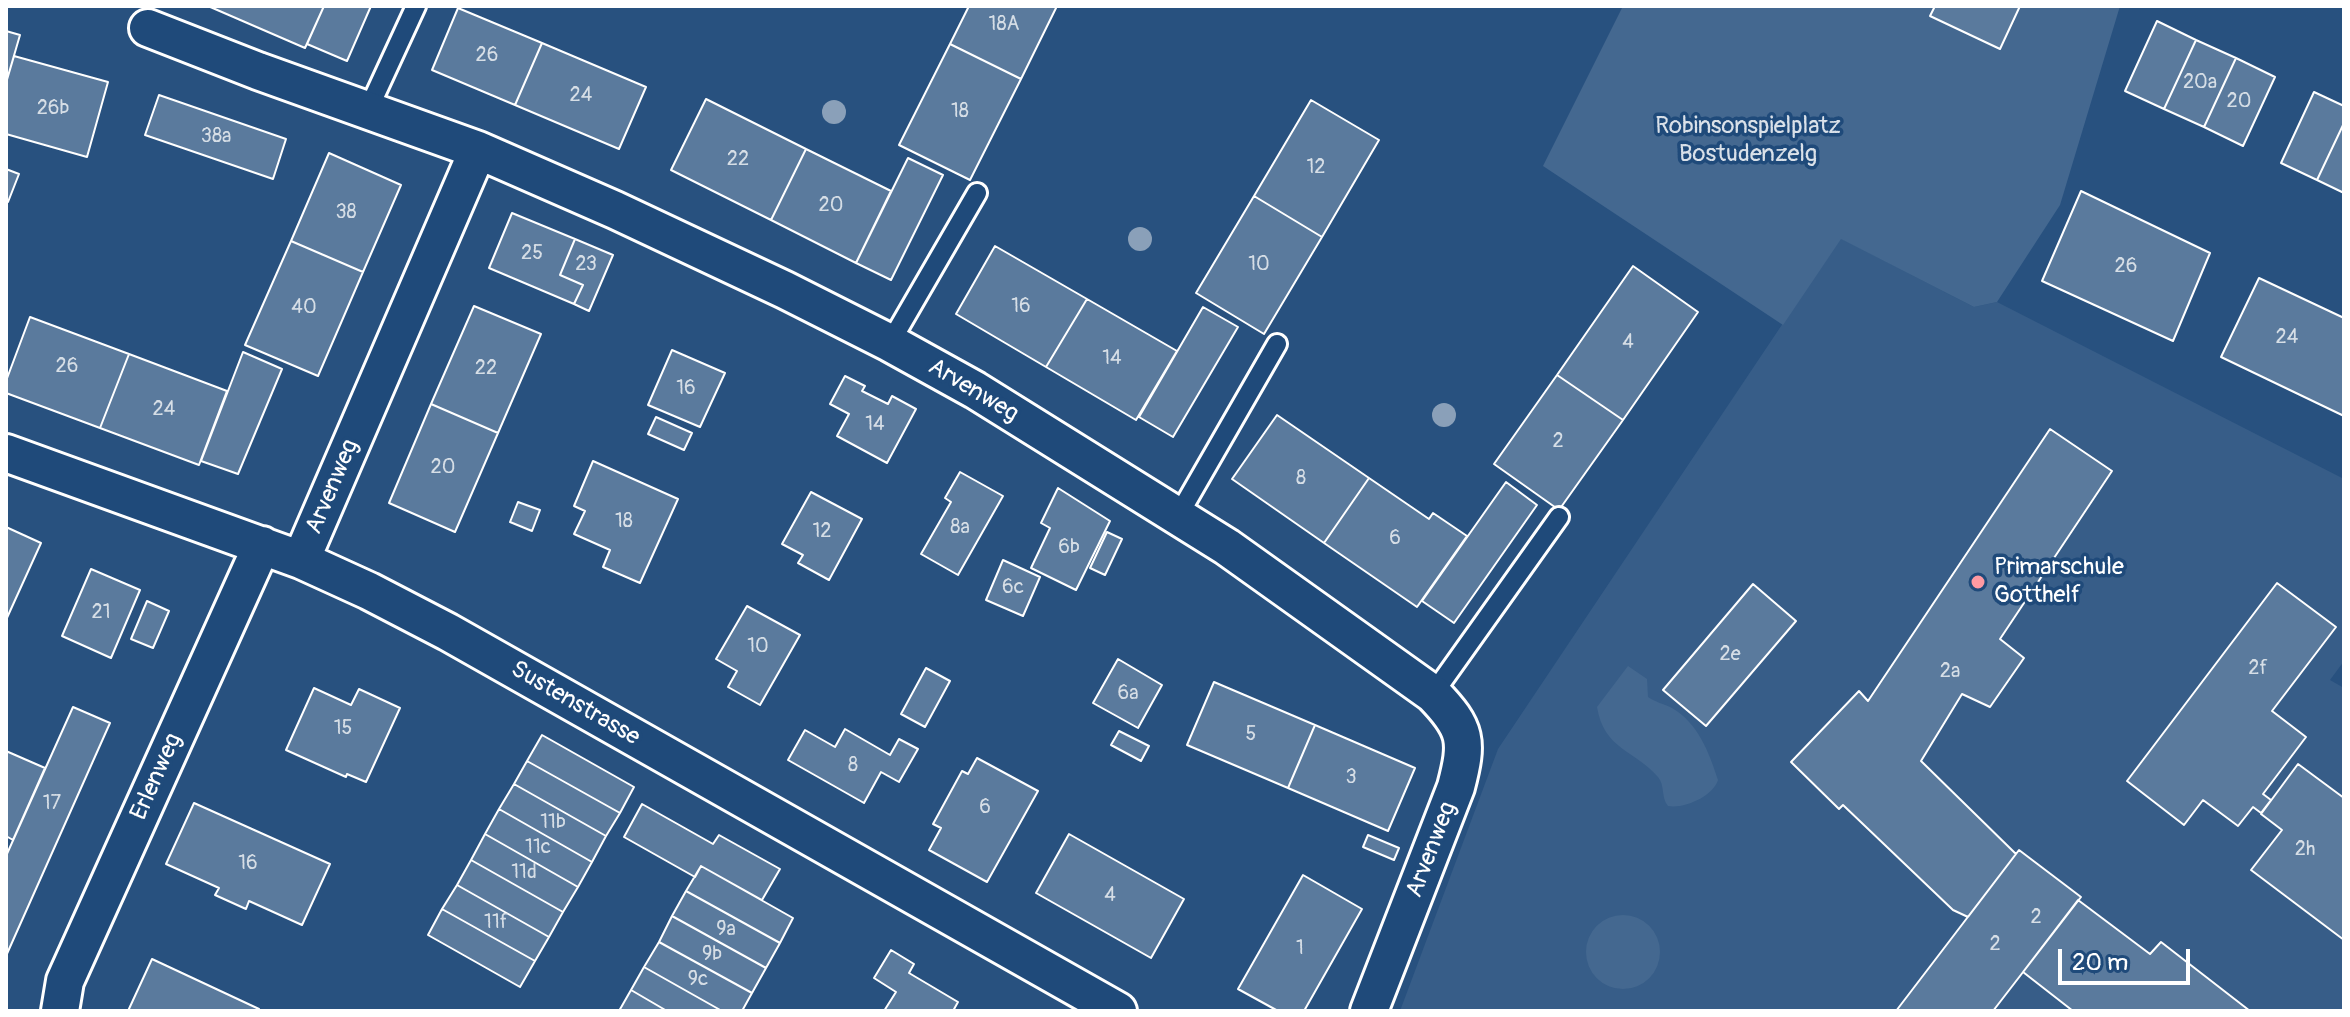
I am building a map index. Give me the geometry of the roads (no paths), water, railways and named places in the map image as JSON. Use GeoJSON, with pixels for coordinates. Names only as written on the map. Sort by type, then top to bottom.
{"type":"FeatureCollection","features":[{"type":"Feature","properties":{"kind":"street","name":"Arvenweg"},"geometry":{"type":"LineString","coordinates":[[148,28],[478,150],[615,210],[890,343],[975,390],[1227,547],[1433,694],[1461,730],[1466,751],[1456,787],[1369,1011]]}},
{"type":"Feature","properties":{"kind":"street","name":"Arvenweg"},"geometry":{"type":"LineString","coordinates":[[301,560],[478,150]]}},
{"type":"Feature","properties":{"kind":"street","name":"Sustenstrasse"},"geometry":{"type":"LineString","coordinates":[[6,453],[301,560],[448,632],[1118,1011]]}},
{"type":"Feature","properties":{"kind":"street","name":"Erlenweg"},"geometry":{"type":"LineString","coordinates":[[60,1011],[65,981],[262,545]]}},
{"type":"Feature","properties":{"kind":"lane"},"geometry":{"type":"LineString","coordinates":[[368,110],[416,6]]}},
{"type":"Feature","properties":{"kind":"lane"},"geometry":{"type":"LineString","coordinates":[[890,343],[977,193]]}},
{"type":"Feature","properties":{"kind":"lane"},"geometry":{"type":"LineString","coordinates":[[1178,516],[1277,344]]}},
{"type":"Feature","properties":{"kind":"lane"},"geometry":{"type":"LineString","coordinates":[[1433,694],[1559,517]]}},
{"type":"Feature","properties":{"kind":"place","name":"Primarschule Gotthelf"},"geometry":{"type":"Point","coordinates":[1978,582]}},
{"type":"Feature","properties":{"kind":"park label","name":"Robinsonspielplatz Bostudenzelg"},"geometry":{"type":"Point","coordinates":[1748,141]}}]}
